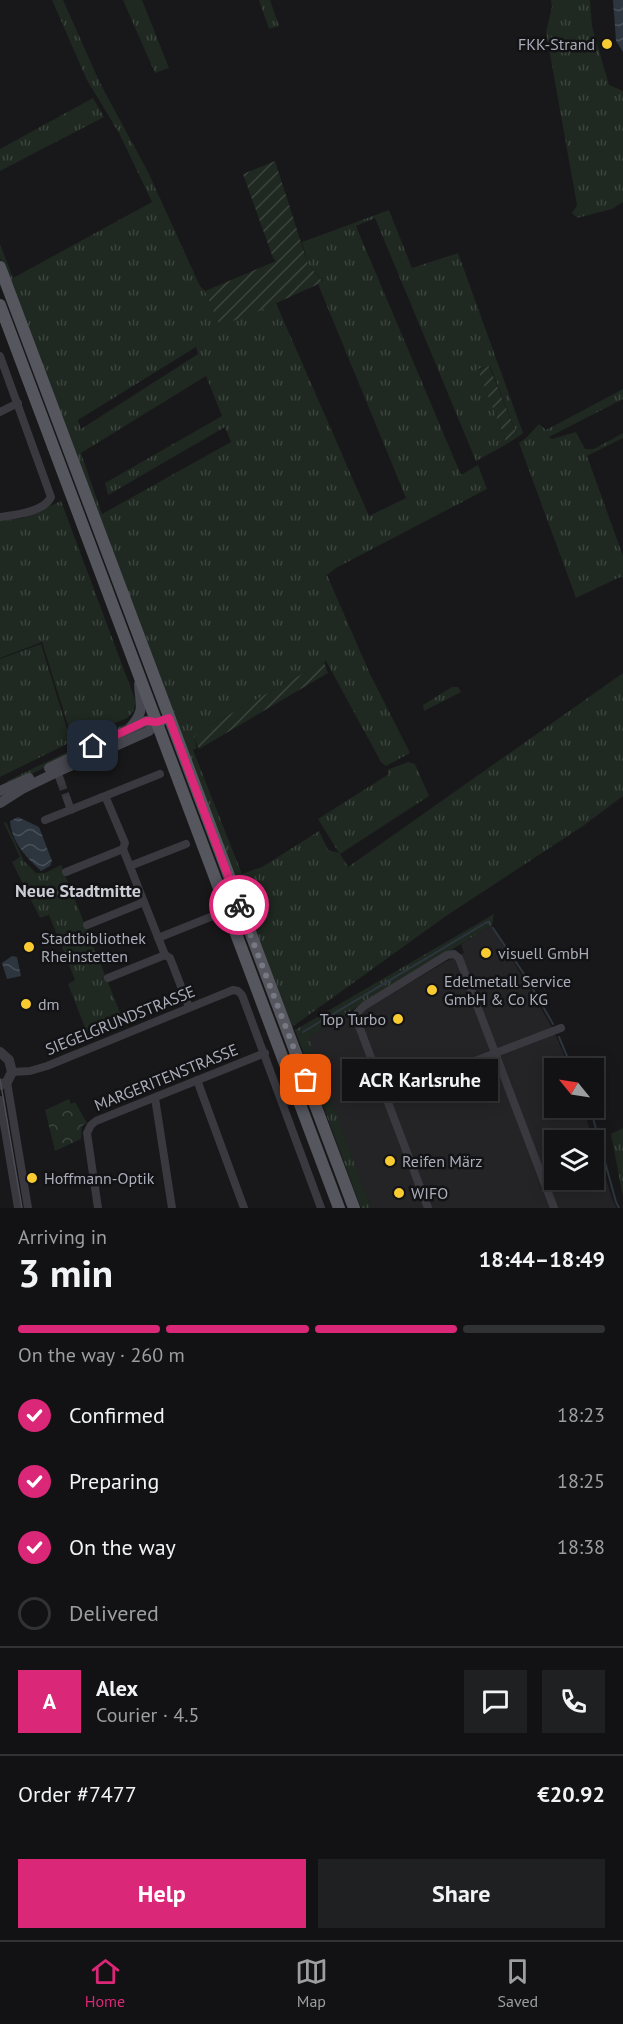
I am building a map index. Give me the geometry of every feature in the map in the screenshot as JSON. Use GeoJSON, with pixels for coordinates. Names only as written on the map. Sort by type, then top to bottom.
{"type":"FeatureCollection","features":[{"type":"Feature","properties":{"kind":"main road"},"geometry":{"type":"LineString","coordinates":[[0,267],[339,1208]]}},
{"type":"Feature","properties":{"kind":"main road"},"geometry":{"type":"LineString","coordinates":[[0,305],[138,669],[163,720],[354,1208]]}},
{"type":"Feature","properties":{"kind":"main road"},"geometry":{"type":"LineString","coordinates":[[129,728],[137,719],[142,702],[138,669]]}},
{"type":"Feature","properties":{"kind":"main road"},"geometry":{"type":"LineString","coordinates":[[0,790],[58,773],[129,728],[146,721],[163,720]]}},
{"type":"Feature","properties":{"kind":"main road"},"geometry":{"type":"LineString","coordinates":[[0,803],[22,789],[146,733],[163,720]]}},
{"type":"Feature","properties":{"kind":"street"},"geometry":{"type":"LineString","coordinates":[[0,356],[51,497],[44,505],[24,513],[0,517]]}},
{"type":"Feature","properties":{"kind":"street"},"geometry":{"type":"LineString","coordinates":[[0,412],[18,403]]}},
{"type":"Feature","properties":{"kind":"street"},"geometry":{"type":"LineString","coordinates":[[45,820],[160,774]]}},
{"type":"Feature","properties":{"kind":"street"},"geometry":{"type":"LineString","coordinates":[[102,797],[106,798],[116,820],[125,843],[123,849],[130,867],[165,955],[170,958],[189,1006]]}},
{"type":"Feature","properties":{"kind":"street"},"geometry":{"type":"LineString","coordinates":[[68,799],[71,810]]}},
{"type":"Feature","properties":{"kind":"street"},"geometry":{"type":"LineString","coordinates":[[130,867],[186,844]]}},
{"type":"Feature","properties":{"kind":"street"},"geometry":{"type":"LineString","coordinates":[[66,872],[123,849]]}},
{"type":"Feature","properties":{"kind":"street"},"geometry":{"type":"LineString","coordinates":[[87,925],[144,902]]}},
{"type":"Feature","properties":{"kind":"street"},"geometry":{"type":"LineString","coordinates":[[158,938],[213,916]]}},
{"type":"Feature","properties":{"kind":"street"},"geometry":{"type":"LineString","coordinates":[[428,1208],[356,1018],[357,1013],[364,1006],[447,955],[454,954],[459,958],[554,1208]]}},
{"type":"Feature","properties":{"kind":"street"},"geometry":{"type":"LineString","coordinates":[[108,978],[165,955]]}},
{"type":"Feature","properties":{"kind":"street","name":"SIEGELGRUNDSTRASSE"},"geometry":{"type":"LineString","coordinates":[[6,1080],[47,1066],[189,1006],[233,990],[238,991],[242,996],[265,1053]]}},
{"type":"Feature","properties":{"kind":"street"},"geometry":{"type":"LineString","coordinates":[[386,1095],[561,1028]]}},
{"type":"Feature","properties":{"kind":"street"},"geometry":{"type":"LineString","coordinates":[[0,1052],[9,1060],[6,1080],[28,1208]]}},
{"type":"Feature","properties":{"kind":"street"},"geometry":{"type":"LineString","coordinates":[[265,1053],[321,1208]]}},
{"type":"Feature","properties":{"kind":"street","name":"MARGERITENSTRASSE"},"geometry":{"type":"LineString","coordinates":[[98,1208],[88,1128],[96,1121],[265,1053]]}},
{"type":"Feature","properties":{"kind":"street"},"geometry":{"type":"LineString","coordinates":[[197,1080],[244,1208]]}},
{"type":"Feature","properties":{"kind":"street"},"geometry":{"type":"LineString","coordinates":[[155,1098],[172,1208]]}},
{"type":"Feature","properties":{"kind":"street"},"geometry":{"type":"LineString","coordinates":[[0,1100],[2,1126],[18,1208]]}},
{"type":"Feature","properties":{"kind":"shaded area"},"geometry":{"type":"Polygon","coordinates":[[[492,925],[552,1027],[566,1058],[544,1058],[544,1118],[586,1118],[590,1130],[544,1130],[544,1190],[604,1190],[604,1173],[617,1208],[371,1208],[307,1037],[348,1012],[351,1018],[464,953],[461,944],[492,925]]]}},
{"type":"Feature","properties":{"kind":"green space"},"geometry":{"type":"Polygon","coordinates":[[[52,0],[63,0],[100,83],[148,172],[220,325],[276,303],[369,516],[406,498],[318,284],[323,281],[308,264],[302,242],[389,210],[412,268],[458,253],[523,433],[518,437],[490,366],[478,369],[507,444],[476,461],[375,218],[356,226],[461,475],[478,465],[487,489],[336,568],[327,575],[370,674],[410,753],[386,766],[381,762],[326,661],[205,728],[193,737],[197,748],[193,750],[242,874],[262,867],[319,831],[328,850],[339,853],[318,819],[389,774],[387,770],[408,762],[415,764],[429,796],[340,854],[348,867],[623,673],[623,796],[583,826],[446,916],[292,1027],[0,258],[0,244],[13,278],[152,202],[119,133],[87,80],[52,0]],[[196,347],[78,420],[81,429],[198,354],[196,347]],[[206,376],[81,453],[102,514],[231,442],[225,427],[108,495],[105,483],[222,416],[206,376]]]}},
{"type":"Feature","properties":{"kind":"green space"},"geometry":{"type":"Polygon","coordinates":[[[123,0],[142,0],[169,68],[155,73],[123,0]]]}},
{"type":"Feature","properties":{"kind":"green space"},"geometry":{"type":"Polygon","coordinates":[[[259,0],[270,0],[279,26],[269,29],[259,0]]]}},
{"type":"Feature","properties":{"kind":"green space"},"geometry":{"type":"Polygon","coordinates":[[[551,0],[590,0],[592,26],[609,85],[623,91],[623,202],[612,209],[577,218],[572,213],[577,205],[546,32],[552,7],[551,0]]]}},
{"type":"Feature","properties":{"kind":"green space"},"geometry":{"type":"Polygon","coordinates":[[[93,98],[104,117],[0,171],[0,149],[93,98]]]}},
{"type":"Feature","properties":{"kind":"green space"},"geometry":{"type":"Polygon","coordinates":[[[275,161],[308,264],[323,282],[220,326],[205,291],[276,261],[243,174],[275,161]]]}},
{"type":"Feature","properties":{"kind":"green space"},"geometry":{"type":"Polygon","coordinates":[[[489,366],[518,437],[507,444],[478,370],[489,366]]]}},
{"type":"Feature","properties":{"kind":"green space"},"geometry":{"type":"Polygon","coordinates":[[[623,389],[623,399],[549,437],[552,439],[576,432],[585,449],[594,449],[623,433],[623,438],[587,456],[623,556],[623,577],[576,598],[519,443],[539,424],[546,430],[623,389]]]}},
{"type":"Feature","properties":{"kind":"green space"},"geometry":{"type":"Polygon","coordinates":[[[61,501],[136,702],[133,712],[127,718],[73,741],[42,642],[0,658],[0,521],[23,518],[61,501]]]}},
{"type":"Feature","properties":{"kind":"green space"},"geometry":{"type":"Polygon","coordinates":[[[41,644],[71,742],[0,777],[0,659],[41,644]]]}},
{"type":"Feature","properties":{"kind":"green space"},"geometry":{"type":"Polygon","coordinates":[[[324,662],[328,673],[199,749],[193,737],[205,728],[324,662]]]}},
{"type":"Feature","properties":{"kind":"green space"},"geometry":{"type":"Polygon","coordinates":[[[452,687],[458,687],[461,692],[424,711],[423,705],[452,687]]]}},
{"type":"Feature","properties":{"kind":"green space"},"geometry":{"type":"Polygon","coordinates":[[[129,722],[113,734],[9,785],[7,781],[129,722]]]}},
{"type":"Feature","properties":{"kind":"green space"},"geometry":{"type":"Polygon","coordinates":[[[6,822],[24,861],[36,873],[45,873],[61,865],[123,1020],[88,1035],[68,984],[75,980],[49,915],[40,918],[12,862],[20,857],[4,823],[6,822]]]}},
{"type":"Feature","properties":{"kind":"green space"},"geometry":{"type":"Polygon","coordinates":[[[494,914],[492,925],[308,1037],[371,1208],[361,1208],[295,1030],[494,914]]]}},
{"type":"Feature","properties":{"kind":"green space"},"geometry":{"type":"Polygon","coordinates":[[[69,1099],[71,1104],[75,1102],[87,1123],[82,1126],[81,1139],[55,1151],[45,1110],[69,1099]]]}},
{"type":"Feature","properties":{"kind":"green space"},"geometry":{"type":"Polygon","coordinates":[[[623,1128],[623,1197],[611,1134],[623,1128]]]}},
{"type":"Feature","properties":{"kind":"water"},"geometry":{"type":"Polygon","coordinates":[[[613,0],[623,0],[623,52],[616,41],[613,0]]]}},
{"type":"Feature","properties":{"kind":"water"},"geometry":{"type":"Polygon","coordinates":[[[18,817],[39,827],[52,861],[50,866],[41,871],[25,855],[11,829],[10,821],[18,817]]]}},
{"type":"Feature","properties":{"kind":"water"},"geometry":{"type":"Polygon","coordinates":[[[12,956],[17,957],[21,976],[7,979],[2,963],[12,956]]]}},
{"type":"Feature","properties":{"kind":"waterway"},"geometry":{"type":"LineString","coordinates":[[303,1032],[487,922],[489,923]]}},
{"type":"Feature","properties":{"kind":"waterway"},"geometry":{"type":"LineString","coordinates":[[493,928],[526,977],[553,1024]]}},
{"type":"Feature","properties":{"kind":"waterway"},"geometry":{"type":"LineString","coordinates":[[559,1037],[568,1058]]}},
{"type":"Feature","properties":{"kind":"waterway"},"geometry":{"type":"LineString","coordinates":[[593,1118],[619,1208]]}},
{"type":"Feature","properties":{"kind":"tunnel"},"geometry":{"type":"LineString","coordinates":[[61,782],[67,799]]}},
{"type":"Feature","properties":{"kind":"tram line"},"geometry":{"type":"LineString","coordinates":[[0,1079],[22,1208]]}},
{"type":"Feature","properties":{"kind":"way so far"},"geometry":{"type":"LineString","coordinates":[[239,905],[306,1080]]}},
{"type":"Feature","properties":{"kind":"place","name":"FKK-Strand"},"geometry":{"type":"Point","coordinates":[607,44]}},
{"type":"Feature","properties":{"kind":"place","name":"Stadtbibliothek Rheinstetten"},"geometry":{"type":"Point","coordinates":[29,947]}},
{"type":"Feature","properties":{"kind":"place","name":"visuell GmbH"},"geometry":{"type":"Point","coordinates":[486,953]}},
{"type":"Feature","properties":{"kind":"place","name":"Edelmetall Service GmbH & Co KG"},"geometry":{"type":"Point","coordinates":[432,990]}},
{"type":"Feature","properties":{"kind":"place","name":"dm"},"geometry":{"type":"Point","coordinates":[26,1004]}},
{"type":"Feature","properties":{"kind":"place","name":"Top Turbo"},"geometry":{"type":"Point","coordinates":[398,1019]}},
{"type":"Feature","properties":{"kind":"place","name":"ACR Karlsruhe"},"geometry":{"type":"Point","coordinates":[306,1080]}},
{"type":"Feature","properties":{"kind":"place","name":"Reifen März"},"geometry":{"type":"Point","coordinates":[390,1161]}},
{"type":"Feature","properties":{"kind":"place","name":"Hoffmann-Optik"},"geometry":{"type":"Point","coordinates":[32,1178]}},
{"type":"Feature","properties":{"kind":"place","name":"WIFO"},"geometry":{"type":"Point","coordinates":[399,1193]}},
{"type":"Feature","properties":{"kind":"district","name":"Neue Stadtmitte"},"geometry":{"type":"Point","coordinates":[78,890]}},
{"type":"Feature","properties":{"kind":"route"},"geometry":{"type":"LineString","coordinates":[[93,746],[146,721],[157,722],[169,718],[239,905]]}}]}
